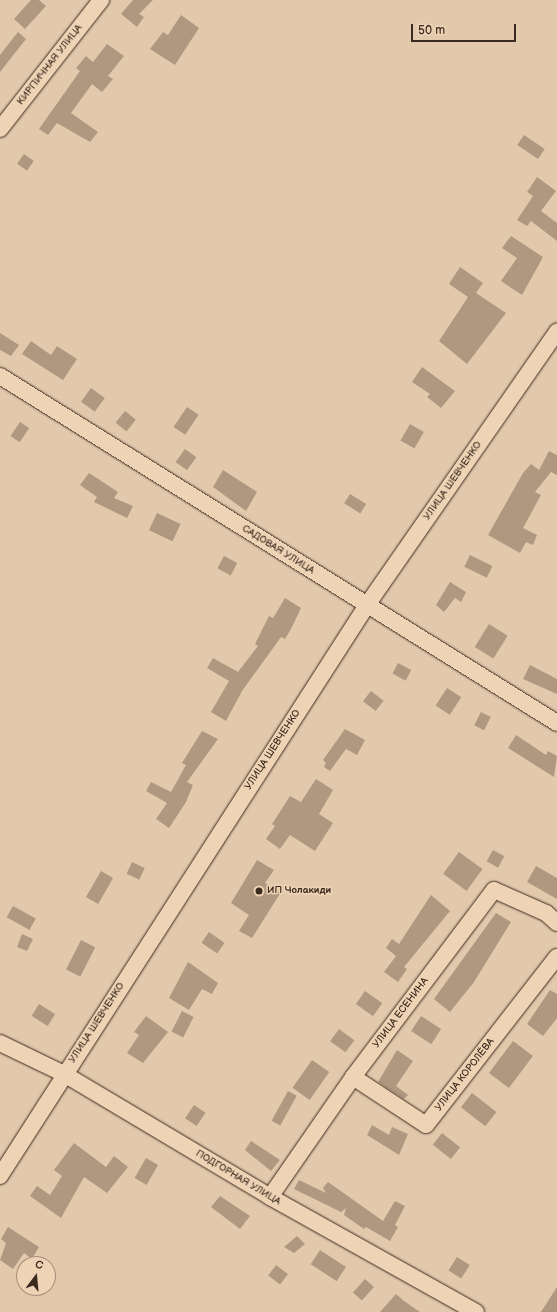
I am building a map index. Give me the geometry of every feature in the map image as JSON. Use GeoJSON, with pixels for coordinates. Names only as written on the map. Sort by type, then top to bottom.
{"type":"FeatureCollection","features":[{"type":"Feature","properties":{"kind":"street","name":"КИРПИЧНАЯ УЛИЦА"},"geometry":{"type":"LineString","coordinates":[[0,129],[101,0]]}},
{"type":"Feature","properties":{"kind":"street","name":"УЛИЦА ШЕВЧЕНКО"},"geometry":{"type":"LineString","coordinates":[[0,1176],[64,1074],[367,605],[557,332]]}},
{"type":"Feature","properties":{"kind":"street","name":"САДОВАЯ УЛИЦА"},"geometry":{"type":"LineString","coordinates":[[0,376],[557,723]]}},
{"type":"Feature","properties":{"kind":"street","name":"УЛИЦА ЕСЕНИНА"},"geometry":{"type":"LineString","coordinates":[[270,1198],[353,1077],[494,890],[546,913],[557,923]]}},
{"type":"Feature","properties":{"kind":"street","name":"УЛИЦА КОРОЛЁВА"},"geometry":{"type":"LineString","coordinates":[[353,1077],[426,1125],[557,957]]}},
{"type":"Feature","properties":{"kind":"street","name":"ПОДГОРНАЯ УЛИЦА"},"geometry":{"type":"LineString","coordinates":[[0,1043],[64,1074],[270,1198],[476,1312]]}},
{"type":"Feature","properties":{"kind":"building"},"geometry":{"type":"Polygon","coordinates":[[[31,0],[39,0],[46,6],[25,29],[14,19],[31,0]]]}},
{"type":"Feature","properties":{"kind":"building"},"geometry":{"type":"Polygon","coordinates":[[[133,0],[153,0],[139,14],[144,17],[137,27],[121,14],[133,0]]]}},
{"type":"Feature","properties":{"kind":"building"},"geometry":{"type":"Polygon","coordinates":[[[181,15],[199,28],[175,65],[150,49],[163,32],[168,35],[181,15]]]}},
{"type":"Feature","properties":{"kind":"building"},"geometry":{"type":"Polygon","coordinates":[[[18,32],[26,39],[0,72],[0,55],[18,32]]]}},
{"type":"Feature","properties":{"kind":"building"},"geometry":{"type":"Polygon","coordinates":[[[107,44],[124,56],[108,76],[113,79],[102,92],[92,84],[71,113],[98,132],[90,142],[57,123],[48,135],[39,129],[80,71],[76,68],[86,56],[93,62],[107,44]]]}},
{"type":"Feature","properties":{"kind":"building"},"geometry":{"type":"Polygon","coordinates":[[[524,135],[545,149],[538,159],[517,145],[524,135]]]}},
{"type":"Feature","properties":{"kind":"building"},"geometry":{"type":"Polygon","coordinates":[[[24,154],[34,161],[27,171],[17,164],[24,154]]]}},
{"type":"Feature","properties":{"kind":"building"},"geometry":{"type":"Polygon","coordinates":[[[537,177],[556,191],[541,211],[557,223],[557,241],[531,221],[527,226],[517,220],[533,196],[527,192],[537,177]]]}},
{"type":"Feature","properties":{"kind":"building"},"geometry":{"type":"Polygon","coordinates":[[[511,236],[543,257],[522,295],[501,281],[517,258],[502,248],[511,236]]]}},
{"type":"Feature","properties":{"kind":"building"},"geometry":{"type":"Polygon","coordinates":[[[460,267],[483,283],[476,293],[506,313],[467,364],[439,341],[468,297],[449,284],[460,267]]]}},
{"type":"Feature","properties":{"kind":"building"},"geometry":{"type":"Polygon","coordinates":[[[0,333],[19,345],[11,356],[0,350],[0,333]]]}},
{"type":"Feature","properties":{"kind":"building"},"geometry":{"type":"Polygon","coordinates":[[[31,341],[51,355],[57,346],[77,359],[63,380],[22,354],[31,341]]]}},
{"type":"Feature","properties":{"kind":"building"},"geometry":{"type":"Polygon","coordinates":[[[422,367],[455,391],[441,408],[427,397],[430,394],[412,382],[422,367]]]}},
{"type":"Feature","properties":{"kind":"building"},"geometry":{"type":"Polygon","coordinates":[[[91,388],[105,398],[95,412],[81,402],[91,388]]]}},
{"type":"Feature","properties":{"kind":"building"},"geometry":{"type":"Polygon","coordinates":[[[187,407],[199,415],[185,435],[174,427],[187,407]]]}},
{"type":"Feature","properties":{"kind":"building"},"geometry":{"type":"Polygon","coordinates":[[[125,411],[136,420],[126,431],[116,423],[125,411]]]}},
{"type":"Feature","properties":{"kind":"building"},"geometry":{"type":"Polygon","coordinates":[[[20,422],[29,428],[20,442],[10,436],[20,422]]]}},
{"type":"Feature","properties":{"kind":"building"},"geometry":{"type":"Polygon","coordinates":[[[410,424],[424,432],[414,448],[400,440],[410,424]]]}},
{"type":"Feature","properties":{"kind":"building"},"geometry":{"type":"Polygon","coordinates":[[[185,449],[196,457],[187,470],[176,462],[185,449]]]}},
{"type":"Feature","properties":{"kind":"building"},"geometry":{"type":"Polygon","coordinates":[[[549,451],[557,455],[557,475],[551,472],[535,492],[541,495],[523,528],[537,535],[533,545],[526,542],[520,553],[488,535],[523,473],[531,464],[539,470],[549,451]]]}},
{"type":"Feature","properties":{"kind":"building"},"geometry":{"type":"Polygon","coordinates":[[[223,470],[257,492],[246,511],[213,487],[223,470]]]}},
{"type":"Feature","properties":{"kind":"building"},"geometry":{"type":"Polygon","coordinates":[[[89,473],[118,492],[114,498],[133,506],[127,518],[94,502],[97,497],[80,485],[89,473]]]}},
{"type":"Feature","properties":{"kind":"building"},"geometry":{"type":"Polygon","coordinates":[[[350,494],[366,504],[360,513],[344,503],[350,494]]]}},
{"type":"Feature","properties":{"kind":"building"},"geometry":{"type":"Polygon","coordinates":[[[157,513],[181,524],[173,541],[149,530],[157,513]]]}},
{"type":"Feature","properties":{"kind":"building"},"geometry":{"type":"Polygon","coordinates":[[[470,555],[492,566],[487,578],[464,567],[470,555]]]}},
{"type":"Feature","properties":{"kind":"building"},"geometry":{"type":"Polygon","coordinates":[[[224,556],[237,563],[231,575],[217,568],[224,556]]]}},
{"type":"Feature","properties":{"kind":"building"},"geometry":{"type":"Polygon","coordinates":[[[450,582],[466,592],[461,602],[455,598],[444,612],[436,605],[450,582]]]}},
{"type":"Feature","properties":{"kind":"building"},"geometry":{"type":"Polygon","coordinates":[[[285,598],[301,608],[291,629],[285,639],[281,637],[242,691],[226,721],[211,712],[229,681],[207,668],[213,658],[238,672],[258,646],[255,644],[269,616],[273,618],[285,598]]]}},
{"type":"Feature","properties":{"kind":"building"},"geometry":{"type":"Polygon","coordinates":[[[489,624],[508,636],[493,659],[475,647],[489,624]]]}},
{"type":"Feature","properties":{"kind":"building"},"geometry":{"type":"Polygon","coordinates":[[[398,663],[411,670],[406,681],[392,674],[398,663]]]}},
{"type":"Feature","properties":{"kind":"building"},"geometry":{"type":"Polygon","coordinates":[[[530,665],[557,679],[557,694],[523,679],[530,665]]]}},
{"type":"Feature","properties":{"kind":"building"},"geometry":{"type":"Polygon","coordinates":[[[447,688],[461,697],[450,715],[436,706],[447,688]]]}},
{"type":"Feature","properties":{"kind":"building"},"geometry":{"type":"Polygon","coordinates":[[[371,691],[384,701],[376,711],[363,701],[371,691]]]}},
{"type":"Feature","properties":{"kind":"building"},"geometry":{"type":"Polygon","coordinates":[[[481,712],[491,717],[484,730],[474,725],[481,712]]]}},
{"type":"Feature","properties":{"kind":"building"},"geometry":{"type":"Polygon","coordinates":[[[345,729],[365,740],[357,755],[346,749],[330,771],[324,767],[326,763],[323,760],[345,729]]]}},
{"type":"Feature","properties":{"kind":"building"},"geometry":{"type":"Polygon","coordinates":[[[202,731],[218,739],[187,782],[193,785],[186,802],[169,828],[156,819],[167,803],[146,791],[151,782],[171,792],[186,765],[182,763],[202,731]]]}},
{"type":"Feature","properties":{"kind":"building"},"geometry":{"type":"Polygon","coordinates":[[[516,735],[546,755],[548,751],[557,756],[554,777],[508,748],[516,735]]]}},
{"type":"Feature","properties":{"kind":"building"},"geometry":{"type":"Polygon","coordinates":[[[316,779],[333,790],[319,814],[333,823],[315,851],[290,835],[280,849],[266,839],[275,826],[272,824],[290,796],[301,802],[316,779]]]}},
{"type":"Feature","properties":{"kind":"building"},"geometry":{"type":"Polygon","coordinates":[[[493,850],[504,856],[498,868],[487,861],[493,850]]]}},
{"type":"Feature","properties":{"kind":"building"},"geometry":{"type":"Polygon","coordinates":[[[459,852],[482,869],[467,891],[443,874],[459,852]]]}},
{"type":"Feature","properties":{"kind":"building"},"geometry":{"type":"Polygon","coordinates":[[[257,860],[274,870],[265,883],[281,892],[252,938],[239,931],[249,915],[231,903],[257,860]]]}},
{"type":"Feature","properties":{"kind":"building"},"geometry":{"type":"Polygon","coordinates":[[[132,862],[145,868],[139,880],[127,874],[132,862]]]}},
{"type":"Feature","properties":{"kind":"building"},"geometry":{"type":"Polygon","coordinates":[[[536,866],[557,878],[557,899],[527,882],[536,866]]]}},
{"type":"Feature","properties":{"kind":"building"},"geometry":{"type":"Polygon","coordinates":[[[101,871],[113,878],[98,904],[86,897],[101,871]]]}},
{"type":"Feature","properties":{"kind":"building"},"geometry":{"type":"Polygon","coordinates":[[[431,895],[450,911],[404,967],[407,969],[398,982],[384,972],[396,956],[386,948],[392,939],[399,944],[431,895]]]}},
{"type":"Feature","properties":{"kind":"building"},"geometry":{"type":"Polygon","coordinates":[[[13,906],[36,919],[29,930],[7,917],[13,906]]]}},
{"type":"Feature","properties":{"kind":"building"},"geometry":{"type":"Polygon","coordinates":[[[496,913],[511,922],[474,982],[450,1012],[434,999],[496,913]]]}},
{"type":"Feature","properties":{"kind":"building"},"geometry":{"type":"Polygon","coordinates":[[[209,932],[225,943],[217,954],[202,943],[209,932]]]}},
{"type":"Feature","properties":{"kind":"building"},"geometry":{"type":"Polygon","coordinates":[[[22,934],[33,939],[27,951],[17,947],[22,934]]]}},
{"type":"Feature","properties":{"kind":"building"},"geometry":{"type":"Polygon","coordinates":[[[81,940],[95,947],[80,977],[66,969],[81,940]]]}},
{"type":"Feature","properties":{"kind":"building"},"geometry":{"type":"Polygon","coordinates":[[[188,962],[218,983],[212,994],[202,989],[189,1010],[169,998],[188,962]]]}},
{"type":"Feature","properties":{"kind":"building"},"geometry":{"type":"Polygon","coordinates":[[[550,990],[557,994],[557,1018],[543,1036],[527,1024],[550,990]]]}},
{"type":"Feature","properties":{"kind":"building"},"geometry":{"type":"Polygon","coordinates":[[[365,991],[382,1003],[373,1016],[356,1004],[365,991]]]}},
{"type":"Feature","properties":{"kind":"building"},"geometry":{"type":"Polygon","coordinates":[[[39,1004],[55,1014],[48,1026],[32,1016],[39,1004]]]}},
{"type":"Feature","properties":{"kind":"building"},"geometry":{"type":"Polygon","coordinates":[[[182,1011],[194,1017],[183,1037],[172,1031],[182,1011]]]}},
{"type":"Feature","properties":{"kind":"building"},"geometry":{"type":"Polygon","coordinates":[[[146,1016],[168,1032],[143,1063],[127,1053],[139,1035],[134,1032],[146,1016]]]}},
{"type":"Feature","properties":{"kind":"building"},"geometry":{"type":"Polygon","coordinates":[[[421,1016],[441,1029],[431,1044],[411,1031],[421,1016]]]}},
{"type":"Feature","properties":{"kind":"building"},"geometry":{"type":"Polygon","coordinates":[[[339,1029],[354,1040],[346,1052],[330,1041],[339,1029]]]}},
{"type":"Feature","properties":{"kind":"building"},"geometry":{"type":"Polygon","coordinates":[[[513,1041],[533,1056],[509,1088],[489,1073],[513,1041]]]}},
{"type":"Feature","properties":{"kind":"building"},"geometry":{"type":"Polygon","coordinates":[[[397,1050],[413,1061],[396,1086],[408,1095],[404,1099],[378,1082],[397,1050]]]}},
{"type":"Feature","properties":{"kind":"building"},"geometry":{"type":"Polygon","coordinates":[[[312,1060],[329,1072],[310,1100],[292,1088],[312,1060]]]}},
{"type":"Feature","properties":{"kind":"building"},"geometry":{"type":"Polygon","coordinates":[[[288,1091],[297,1096],[280,1126],[272,1121],[288,1091]]]}},
{"type":"Feature","properties":{"kind":"building"},"geometry":{"type":"Polygon","coordinates":[[[472,1093],[496,1112],[485,1126],[461,1107],[472,1093]]]}},
{"type":"Feature","properties":{"kind":"building"},"geometry":{"type":"Polygon","coordinates":[[[194,1105],[206,1113],[197,1126],[185,1118],[194,1105]]]}},
{"type":"Feature","properties":{"kind":"building"},"geometry":{"type":"Polygon","coordinates":[[[372,1125],[389,1135],[392,1127],[408,1134],[399,1155],[367,1135],[372,1125]]]}},
{"type":"Feature","properties":{"kind":"building"},"geometry":{"type":"Polygon","coordinates":[[[442,1133],[460,1147],[451,1159],[433,1145],[442,1133]]]}},
{"type":"Feature","properties":{"kind":"building"},"geometry":{"type":"Polygon","coordinates":[[[251,1141],[280,1160],[271,1171],[245,1150],[251,1141]]]}},
{"type":"Feature","properties":{"kind":"building"},"geometry":{"type":"Polygon","coordinates":[[[74,1143],[106,1167],[114,1156],[128,1167],[107,1193],[84,1177],[61,1218],[30,1196],[37,1186],[50,1195],[62,1176],[54,1170],[74,1143]]]}},
{"type":"Feature","properties":{"kind":"building"},"geometry":{"type":"Polygon","coordinates":[[[146,1158],[158,1165],[147,1185],[135,1178],[146,1158]]]}},
{"type":"Feature","properties":{"kind":"building"},"geometry":{"type":"Polygon","coordinates":[[[299,1180],[326,1193],[323,1188],[328,1182],[383,1221],[395,1201],[405,1206],[395,1225],[398,1227],[390,1241],[366,1227],[364,1229],[344,1215],[346,1208],[341,1212],[294,1189],[299,1180]]]}},
{"type":"Feature","properties":{"kind":"building"},"geometry":{"type":"Polygon","coordinates":[[[220,1196],[250,1216],[240,1229],[211,1207],[220,1196]]]}},
{"type":"Feature","properties":{"kind":"building"},"geometry":{"type":"Polygon","coordinates":[[[8,1227],[39,1247],[34,1256],[28,1256],[24,1253],[22,1256],[16,1256],[16,1265],[13,1269],[0,1260],[6,1243],[1,1239],[8,1227]]]}},
{"type":"Feature","properties":{"kind":"building"},"geometry":{"type":"Polygon","coordinates":[[[297,1236],[305,1244],[294,1253],[284,1247],[297,1236]]]}},
{"type":"Feature","properties":{"kind":"building"},"geometry":{"type":"Polygon","coordinates":[[[320,1250],[346,1267],[337,1281],[311,1264],[320,1250]]]}},
{"type":"Feature","properties":{"kind":"building"},"geometry":{"type":"Polygon","coordinates":[[[457,1257],[470,1265],[461,1279],[449,1271],[457,1257]]]}},
{"type":"Feature","properties":{"kind":"building"},"geometry":{"type":"Polygon","coordinates":[[[276,1265],[288,1274],[280,1284],[268,1275],[276,1265]]]}},
{"type":"Feature","properties":{"kind":"building"},"geometry":{"type":"Polygon","coordinates":[[[365,1279],[374,1287],[362,1300],[353,1292],[365,1279]]]}},
{"type":"Feature","properties":{"kind":"building"},"geometry":{"type":"Polygon","coordinates":[[[557,1287],[557,1312],[541,1312],[557,1287]]]}},
{"type":"Feature","properties":{"kind":"building"},"geometry":{"type":"Polygon","coordinates":[[[396,1294],[404,1301],[420,1312],[380,1312],[396,1294]]]}},
{"type":"Feature","properties":{"kind":"place","name":"ИП Чолакиди"},"geometry":{"type":"Point","coordinates":[259,891]}}]}
